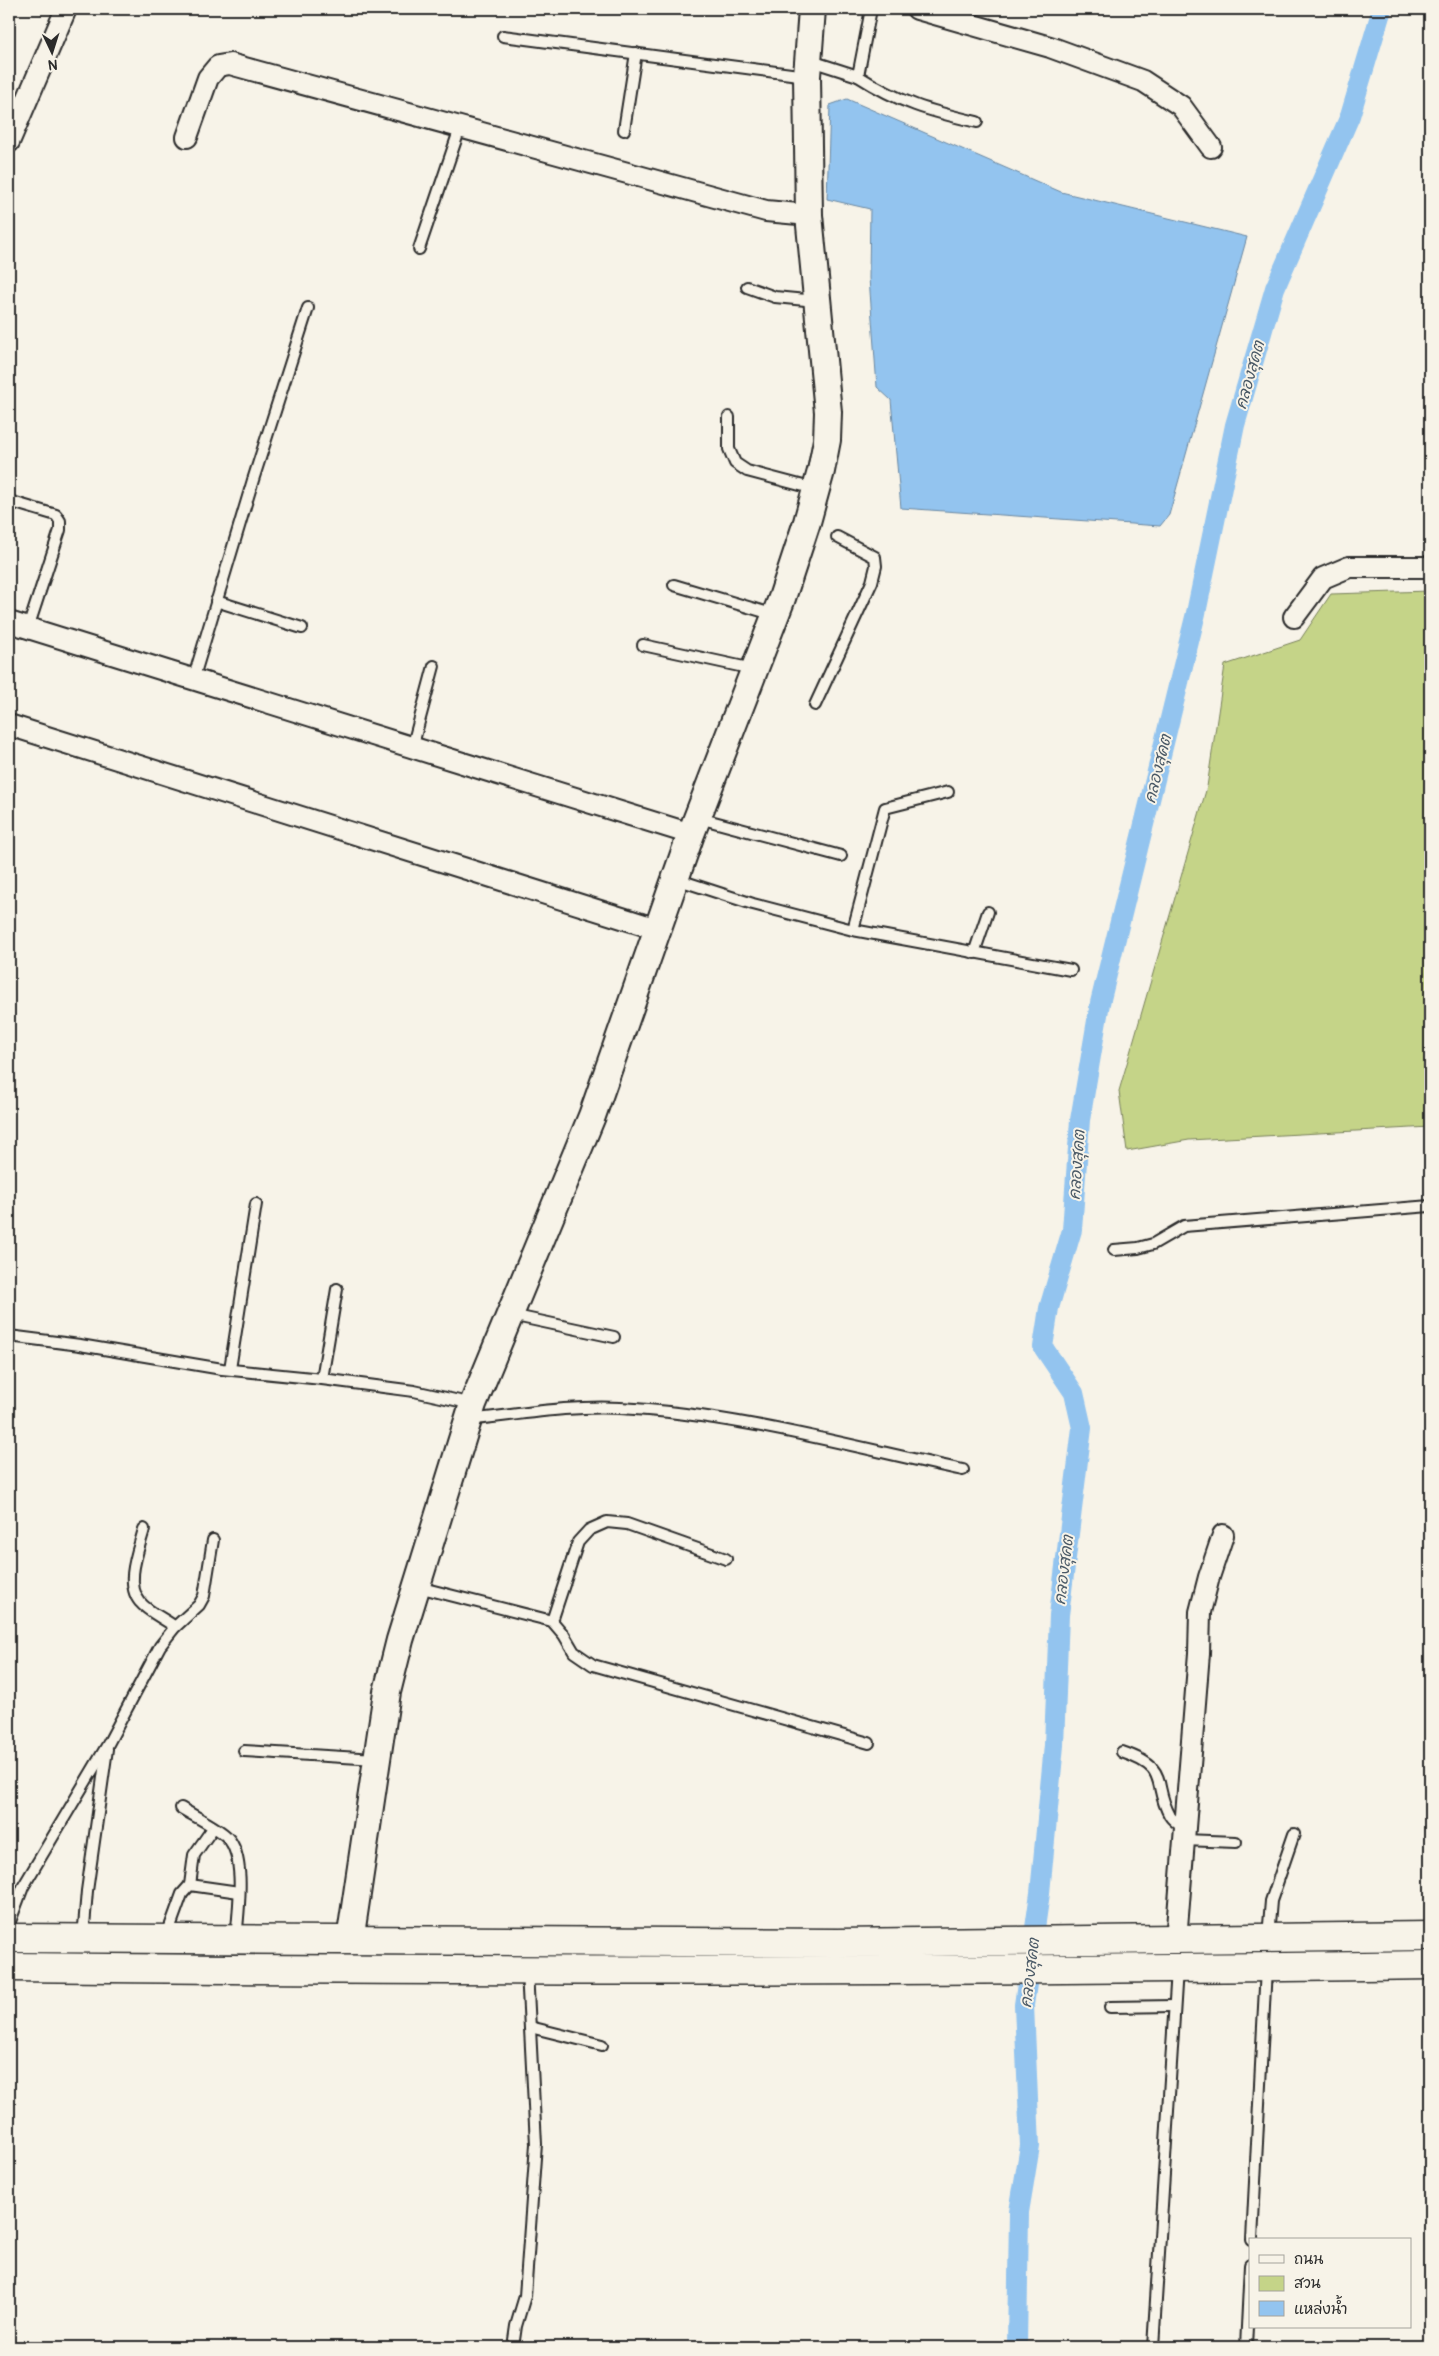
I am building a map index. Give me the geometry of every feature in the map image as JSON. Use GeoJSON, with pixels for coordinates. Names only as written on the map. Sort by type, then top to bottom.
{"type":"FeatureCollection","features":[{"type":"Feature","properties":{"kind":"main road"},"geometry":{"type":"LineString","coordinates":[[9,1938],[236,1941],[837,1943],[1430,1936]]}},
{"type":"Feature","properties":{"kind":"main road"},"geometry":{"type":"LineString","coordinates":[[347,1971],[350,1941]]}},
{"type":"Feature","properties":{"kind":"main road"},"geometry":{"type":"LineString","coordinates":[[9,1967],[527,1971],[1057,1970],[1430,1965]]}},
{"type":"Feature","properties":{"kind":"street"},"geometry":{"type":"LineString","coordinates":[[9,142],[66,9]]}},
{"type":"Feature","properties":{"kind":"street"},"geometry":{"type":"LineString","coordinates":[[350,1941],[387,1692],[417,1586],[471,1412],[592,1116],[694,826],[776,615],[814,526],[816,489],[827,440],[828,412],[809,215],[807,68],[812,9]]}},
{"type":"Feature","properties":{"kind":"street"},"geometry":{"type":"LineString","coordinates":[[917,9],[1050,47],[1143,81],[1181,106],[1212,147]]}},
{"type":"Feature","properties":{"kind":"street"},"geometry":{"type":"LineString","coordinates":[[187,136],[208,78],[218,66],[230,64],[766,211],[809,215]]}},
{"type":"Feature","properties":{"kind":"street"},"geometry":{"type":"LineString","coordinates":[[1294,617],[1323,578],[1349,567],[1430,567]]}},
{"type":"Feature","properties":{"kind":"street"},"geometry":{"type":"LineString","coordinates":[[9,622],[412,748],[694,826]]}},
{"type":"Feature","properties":{"kind":"street"},"geometry":{"type":"LineString","coordinates":[[9,725],[657,929]]}},
{"type":"Feature","properties":{"kind":"street"},"geometry":{"type":"LineString","coordinates":[[1176,1940],[1199,1652],[1200,1612],[1209,1577],[1224,1535]]}},
{"type":"Feature","properties":{"kind":"lane"},"geometry":{"type":"LineString","coordinates":[[858,76],[871,9]]}},
{"type":"Feature","properties":{"kind":"lane"},"geometry":{"type":"LineString","coordinates":[[503,36],[636,53],[807,68],[858,76],[888,95],[910,104],[977,122]]}},
{"type":"Feature","properties":{"kind":"lane"},"geometry":{"type":"LineString","coordinates":[[624,130],[636,53]]}},
{"type":"Feature","properties":{"kind":"lane"},"geometry":{"type":"LineString","coordinates":[[419,249],[460,128]]}},
{"type":"Feature","properties":{"kind":"lane"},"geometry":{"type":"LineString","coordinates":[[747,287],[775,297],[817,301]]}},
{"type":"Feature","properties":{"kind":"lane"},"geometry":{"type":"LineString","coordinates":[[193,680],[308,308]]}},
{"type":"Feature","properties":{"kind":"lane"},"geometry":{"type":"LineString","coordinates":[[729,418],[729,449],[735,464],[747,471],[816,489]]}},
{"type":"Feature","properties":{"kind":"lane"},"geometry":{"type":"LineString","coordinates":[[9,501],[56,515],[60,521],[60,530],[28,628]]}},
{"type":"Feature","properties":{"kind":"lane"},"geometry":{"type":"LineString","coordinates":[[815,705],[872,582],[876,566],[874,557],[837,537]]}},
{"type":"Feature","properties":{"kind":"lane"},"geometry":{"type":"LineString","coordinates":[[674,585],[776,615]]}},
{"type":"Feature","properties":{"kind":"lane"},"geometry":{"type":"LineString","coordinates":[[216,601],[302,628]]}},
{"type":"Feature","properties":{"kind":"lane"},"geometry":{"type":"LineString","coordinates":[[643,645],[756,670]]}},
{"type":"Feature","properties":{"kind":"lane"},"geometry":{"type":"LineString","coordinates":[[412,748],[434,666]]}},
{"type":"Feature","properties":{"kind":"lane"},"geometry":{"type":"LineString","coordinates":[[853,930],[885,808],[948,792]]}},
{"type":"Feature","properties":{"kind":"lane"},"geometry":{"type":"LineString","coordinates":[[694,826],[841,856]]}},
{"type":"Feature","properties":{"kind":"lane"},"geometry":{"type":"LineString","coordinates":[[675,879],[753,904],[853,930],[1071,970]]}},
{"type":"Feature","properties":{"kind":"lane"},"geometry":{"type":"LineString","coordinates":[[974,953],[988,912]]}},
{"type":"Feature","properties":{"kind":"lane"},"geometry":{"type":"LineString","coordinates":[[230,1369],[256,1204]]}},
{"type":"Feature","properties":{"kind":"lane"},"geometry":{"type":"LineString","coordinates":[[1114,1250],[1138,1248],[1153,1244],[1184,1226],[1430,1206]]}},
{"type":"Feature","properties":{"kind":"lane"},"geometry":{"type":"LineString","coordinates":[[322,1379],[338,1289]]}},
{"type":"Feature","properties":{"kind":"lane"},"geometry":{"type":"LineString","coordinates":[[511,1315],[614,1337]]}},
{"type":"Feature","properties":{"kind":"lane"},"geometry":{"type":"LineString","coordinates":[[9,1336],[80,1345],[230,1369],[414,1392],[471,1412],[618,1407],[709,1416],[963,1470]]}},
{"type":"Feature","properties":{"kind":"lane"},"geometry":{"type":"LineString","coordinates":[[552,1621],[578,1542],[589,1530],[607,1522],[627,1524],[726,1559]]}},
{"type":"Feature","properties":{"kind":"lane"},"geometry":{"type":"LineString","coordinates":[[144,1529],[134,1571],[133,1589],[140,1602],[176,1627]]}},
{"type":"Feature","properties":{"kind":"lane"},"geometry":{"type":"LineString","coordinates":[[9,1924],[23,1887],[108,1744],[160,1646],[199,1604],[204,1596],[214,1540]]}},
{"type":"Feature","properties":{"kind":"lane"},"geometry":{"type":"LineString","coordinates":[[417,1586],[552,1621],[564,1634],[574,1652],[593,1665],[869,1743]]}},
{"type":"Feature","properties":{"kind":"lane"},"geometry":{"type":"LineString","coordinates":[[83,1939],[87,1891],[108,1744]]}},
{"type":"Feature","properties":{"kind":"lane"},"geometry":{"type":"LineString","coordinates":[[244,1751],[378,1760]]}},
{"type":"Feature","properties":{"kind":"lane"},"geometry":{"type":"LineString","coordinates":[[1122,1752],[1135,1757],[1154,1769],[1160,1779],[1171,1818],[1184,1834],[1236,1842]]}},
{"type":"Feature","properties":{"kind":"lane"},"geometry":{"type":"LineString","coordinates":[[180,1808],[228,1837],[240,1872],[236,1941]]}},
{"type":"Feature","properties":{"kind":"lane"},"geometry":{"type":"LineString","coordinates":[[166,1940],[182,1894],[190,1885],[194,1855],[213,1828]]}},
{"type":"Feature","properties":{"kind":"lane"},"geometry":{"type":"LineString","coordinates":[[1268,1938],[1271,1901],[1294,1834]]}},
{"type":"Feature","properties":{"kind":"lane"},"geometry":{"type":"LineString","coordinates":[[190,1885],[239,1892]]}},
{"type":"Feature","properties":{"kind":"lane"},"geometry":{"type":"LineString","coordinates":[[1252,2238],[1266,1967]]}},
{"type":"Feature","properties":{"kind":"lane"},"geometry":{"type":"LineString","coordinates":[[1153,2347],[1177,1969]]}},
{"type":"Feature","properties":{"kind":"lane"},"geometry":{"type":"LineString","coordinates":[[513,2347],[516,2326],[525,2296],[536,2144],[527,1971]]}},
{"type":"Feature","properties":{"kind":"lane"},"geometry":{"type":"LineString","coordinates":[[1110,2007],[1174,2006]]}},
{"type":"Feature","properties":{"kind":"lane"},"geometry":{"type":"LineString","coordinates":[[530,2027],[602,2045]]}},
{"type":"Feature","properties":{"kind":"lane"},"geometry":{"type":"LineString","coordinates":[[1246,2347],[1249,2286]]}},
{"type":"Feature","properties":{"kind":"shaded area"},"geometry":{"type":"Polygon","coordinates":[[[1430,2220],[1430,2347],[1423,2347],[1430,2220]]]}},
{"type":"Feature","properties":{"kind":"green space"},"geometry":{"type":"Polygon","coordinates":[[[1430,591],[1430,1127],[1189,1140],[1127,1151],[1119,1091],[1207,787],[1225,665],[1300,640],[1331,594],[1430,591]]]}},
{"type":"Feature","properties":{"kind":"water"},"geometry":{"type":"Polygon","coordinates":[[[847,99],[1061,192],[1247,237],[1169,515],[1160,526],[901,508],[891,400],[877,387],[869,278],[870,209],[827,199],[830,105],[847,99]]]}},
{"type":"Feature","properties":{"kind":"waterway","name":"คลองสุคต"},"geometry":{"type":"LineString","coordinates":[[1017,2347],[1019,2212],[1030,2146],[1024,2005],[1040,1893],[1054,1745],[1059,1615],[1082,1428],[1074,1393],[1043,1347],[1049,1308],[1072,1230],[1080,1120],[1100,1003],[1196,613],[1235,425],[1275,288],[1350,116],[1382,9]]}}]}
